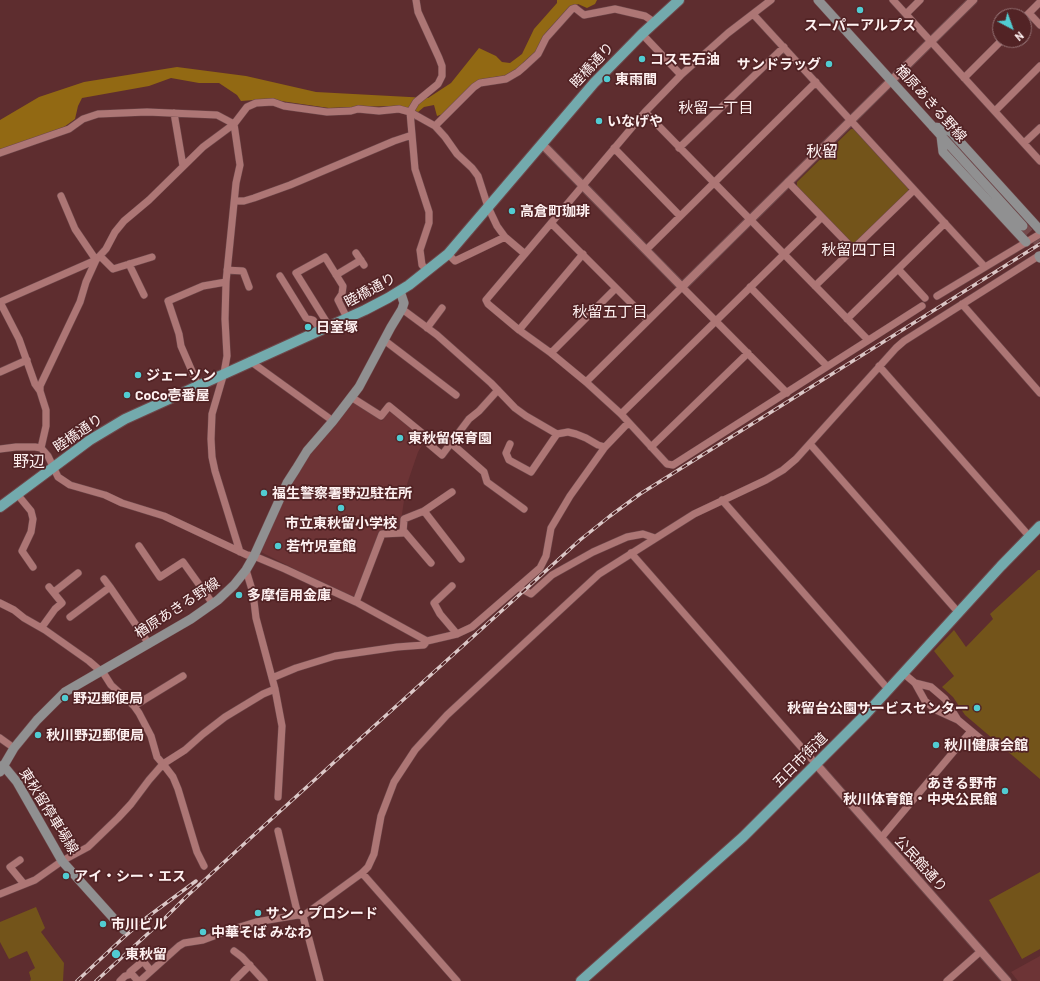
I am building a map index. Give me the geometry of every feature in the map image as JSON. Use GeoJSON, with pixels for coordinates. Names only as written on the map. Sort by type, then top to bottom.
{"type":"FeatureCollection","features":[{"type":"Feature","properties":{"kind":"main road","name":"睦橋通り"},"geometry":{"type":"LineString","coordinates":[[0,507],[90,440],[125,418],[346,318],[400,291],[428,271],[448,254],[594,83],[654,22],[679,0]]}},
{"type":"Feature","properties":{"kind":"main road","name":"楢原あきる野線"},"geometry":{"type":"LineString","coordinates":[[818,0],[1024,226]]}},
{"type":"Feature","properties":{"kind":"main road"},"geometry":{"type":"LineString","coordinates":[[933,127],[944,128],[952,133],[1040,230]]}},
{"type":"Feature","properties":{"kind":"main road"},"geometry":{"type":"LineString","coordinates":[[941,136],[943,152],[1026,242]]}},
{"type":"Feature","properties":{"kind":"main road"},"geometry":{"type":"LineString","coordinates":[[400,291],[404,303],[402,309]]}},
{"type":"Feature","properties":{"kind":"main road","name":"楢原あきる野線"},"geometry":{"type":"LineString","coordinates":[[2,769],[14,748],[37,720],[65,692],[149,644],[213,604],[234,585],[246,570],[254,556],[287,483],[307,451],[333,421],[359,387],[402,309]]}},
{"type":"Feature","properties":{"kind":"main road","name":"五日市街道"},"geometry":{"type":"LineString","coordinates":[[581,981],[742,837],[816,764],[888,689],[1028,536],[1040,526]]}},
{"type":"Feature","properties":{"kind":"main road","name":"東秋留停車場線"},"geometry":{"type":"LineString","coordinates":[[2,769],[17,782],[62,861],[124,930]]}},
{"type":"Feature","properties":{"kind":"street"},"geometry":{"type":"LineString","coordinates":[[416,0],[420,16],[442,66],[442,76],[438,84],[416,102],[410,112],[415,170],[429,212],[428,223],[420,250],[422,265],[428,271]]}},
{"type":"Feature","properties":{"kind":"street"},"geometry":{"type":"LineString","coordinates":[[771,0],[681,76],[645,112],[486,300],[488,304],[518,330],[551,353],[586,382],[621,414],[667,464],[673,465],[922,306]]}},
{"type":"Feature","properties":{"kind":"street"},"geometry":{"type":"LineString","coordinates":[[893,0],[1040,161]]}},
{"type":"Feature","properties":{"kind":"street"},"geometry":{"type":"LineString","coordinates":[[906,14],[920,0]]}},
{"type":"Feature","properties":{"kind":"street"},"geometry":{"type":"LineString","coordinates":[[586,382],[973,0]]}},
{"type":"Feature","properties":{"kind":"street"},"geometry":{"type":"LineString","coordinates":[[1032,10],[1040,2]]}},
{"type":"Feature","properties":{"kind":"street"},"geometry":{"type":"LineString","coordinates":[[435,126],[474,87],[480,83],[506,79],[518,72],[538,54],[546,38],[572,9],[575,8],[584,15],[615,9],[624,10],[645,16],[654,22]]}},
{"type":"Feature","properties":{"kind":"street"},"geometry":{"type":"LineString","coordinates":[[753,14],[852,120],[985,267]]}},
{"type":"Feature","properties":{"kind":"street"},"geometry":{"type":"LineString","coordinates":[[642,34],[681,76]]}},
{"type":"Feature","properties":{"kind":"street"},"geometry":{"type":"LineString","coordinates":[[680,148],[784,47]]}},
{"type":"Feature","properties":{"kind":"street"},"geometry":{"type":"LineString","coordinates":[[964,78],[994,48]]}},
{"type":"Feature","properties":{"kind":"street"},"geometry":{"type":"LineString","coordinates":[[995,111],[1040,66]]}},
{"type":"Feature","properties":{"kind":"street"},"geometry":{"type":"LineString","coordinates":[[646,250],[816,82]]}},
{"type":"Feature","properties":{"kind":"street"},"geometry":{"type":"LineString","coordinates":[[40,391],[40,386],[80,302],[86,282],[98,258],[119,226],[124,220],[149,200],[203,147],[234,124],[247,107],[256,103],[273,102],[291,107],[328,112],[351,111],[358,109],[379,111],[399,109],[410,112],[435,126],[457,154],[478,176],[488,207],[497,226],[505,237],[524,254]]}},
{"type":"Feature","properties":{"kind":"street"},"geometry":{"type":"LineString","coordinates":[[0,153],[69,128],[92,115],[147,112],[217,115],[234,124]]}},
{"type":"Feature","properties":{"kind":"street"},"geometry":{"type":"LineString","coordinates":[[645,112],[868,340]]}},
{"type":"Feature","properties":{"kind":"street"},"geometry":{"type":"LineString","coordinates":[[174,113],[183,166]]}},
{"type":"Feature","properties":{"kind":"street"},"geometry":{"type":"LineString","coordinates":[[234,124],[240,166],[226,282],[225,320],[227,356],[224,373],[212,414],[212,457],[240,552]]}},
{"type":"Feature","properties":{"kind":"street"},"geometry":{"type":"LineString","coordinates":[[1024,143],[1040,128]]}},
{"type":"Feature","properties":{"kind":"street"},"geometry":{"type":"LineString","coordinates":[[235,201],[244,201],[290,185],[394,141],[412,135]]}},
{"type":"Feature","properties":{"kind":"street"},"geometry":{"type":"LineString","coordinates":[[542,144],[787,393]]}},
{"type":"Feature","properties":{"kind":"street"},"geometry":{"type":"LineString","coordinates":[[614,148],[680,216]]}},
{"type":"Feature","properties":{"kind":"street"},"geometry":{"type":"LineString","coordinates":[[788,182],[853,249]]}},
{"type":"Feature","properties":{"kind":"street"},"geometry":{"type":"LineString","coordinates":[[815,286],[914,190]]}},
{"type":"Feature","properties":{"kind":"street"},"geometry":{"type":"LineString","coordinates":[[61,196],[75,229],[98,258],[113,269],[152,257]]}},
{"type":"Feature","properties":{"kind":"street"},"geometry":{"type":"LineString","coordinates":[[621,414],[822,217]]}},
{"type":"Feature","properties":{"kind":"street"},"geometry":{"type":"LineString","coordinates":[[551,223],[648,320]]}},
{"type":"Feature","properties":{"kind":"street"},"geometry":{"type":"LineString","coordinates":[[847,319],[945,223]]}},
{"type":"Feature","properties":{"kind":"street"},"geometry":{"type":"LineString","coordinates":[[937,296],[1040,234]]}},
{"type":"Feature","properties":{"kind":"street"},"geometry":{"type":"LineString","coordinates":[[448,254],[455,261],[505,237]]}},
{"type":"Feature","properties":{"kind":"street"},"geometry":{"type":"LineString","coordinates":[[336,275],[362,263],[356,253]]}},
{"type":"Feature","properties":{"kind":"street"},"geometry":{"type":"LineString","coordinates":[[518,330],[582,254]]}},
{"type":"Feature","properties":{"kind":"street"},"geometry":{"type":"LineString","coordinates":[[120,981],[125,976],[132,974],[143,980],[151,971],[184,943],[204,940],[256,922],[300,916],[362,873],[368,867],[374,854],[381,816],[394,782],[415,750],[447,715],[599,574],[694,514],[766,480],[783,470],[796,459],[879,366],[904,341],[1040,256]]}},
{"type":"Feature","properties":{"kind":"street"},"geometry":{"type":"LineString","coordinates":[[325,328],[296,273],[325,257],[343,286],[342,294],[338,300],[346,318]]}},
{"type":"Feature","properties":{"kind":"street"},"geometry":{"type":"LineString","coordinates":[[41,448],[46,426],[46,410],[40,391],[35,384],[18,339],[0,302],[98,258]]}},
{"type":"Feature","properties":{"kind":"street"},"geometry":{"type":"LineString","coordinates":[[129,264],[144,296]]}},
{"type":"Feature","properties":{"kind":"street"},"geometry":{"type":"LineString","coordinates":[[898,269],[926,298]]}},
{"type":"Feature","properties":{"kind":"street"},"geometry":{"type":"LineString","coordinates":[[227,270],[243,271],[249,288]]}},
{"type":"Feature","properties":{"kind":"street"},"geometry":{"type":"LineString","coordinates":[[280,276],[306,318],[313,320],[325,328]]}},
{"type":"Feature","properties":{"kind":"street"},"geometry":{"type":"LineString","coordinates":[[198,384],[181,346],[179,334],[168,301],[203,286],[226,282]]}},
{"type":"Feature","properties":{"kind":"street"},"geometry":{"type":"LineString","coordinates":[[750,287],[827,366]]}},
{"type":"Feature","properties":{"kind":"street"},"geometry":{"type":"LineString","coordinates":[[551,353],[616,288]]}},
{"type":"Feature","properties":{"kind":"street"},"geometry":{"type":"LineString","coordinates":[[962,304],[1040,393]]}},
{"type":"Feature","properties":{"kind":"street"},"geometry":{"type":"LineString","coordinates":[[427,328],[442,308]]}},
{"type":"Feature","properties":{"kind":"street"},"geometry":{"type":"LineString","coordinates":[[402,309],[427,328],[498,390],[515,408],[526,416],[541,423],[557,434],[568,432],[572,433],[605,447]]}},
{"type":"Feature","properties":{"kind":"street"},"geometry":{"type":"LineString","coordinates":[[384,340],[456,395]]}},
{"type":"Feature","properties":{"kind":"street"},"geometry":{"type":"LineString","coordinates":[[651,447],[748,353]]}},
{"type":"Feature","properties":{"kind":"street"},"geometry":{"type":"LineString","coordinates":[[0,372],[26,360]]}},
{"type":"Feature","properties":{"kind":"street"},"geometry":{"type":"LineString","coordinates":[[250,361],[333,421]]}},
{"type":"Feature","properties":{"kind":"street"},"geometry":{"type":"LineString","coordinates":[[879,366],[1028,536]]}},
{"type":"Feature","properties":{"kind":"street"},"geometry":{"type":"LineString","coordinates":[[351,398],[381,416],[389,406],[427,438],[429,444],[442,455],[469,419],[479,411],[498,390]]}},
{"type":"Feature","properties":{"kind":"street"},"geometry":{"type":"LineString","coordinates":[[272,678],[296,668],[335,656],[424,645],[427,641],[458,634],[472,627],[540,568],[546,556],[551,528],[570,496],[605,447],[628,422]]}},
{"type":"Feature","properties":{"kind":"street"},"geometry":{"type":"LineString","coordinates":[[510,444],[506,453],[509,460],[532,472],[557,434]]}},
{"type":"Feature","properties":{"kind":"street"},"geometry":{"type":"LineString","coordinates":[[452,443],[484,472],[487,482],[524,509]]}},
{"type":"Feature","properties":{"kind":"street"},"geometry":{"type":"LineString","coordinates":[[810,444],[958,612]]}},
{"type":"Feature","properties":{"kind":"street"},"geometry":{"type":"LineString","coordinates":[[0,449],[16,447],[41,448],[54,466],[58,477],[70,485],[105,495],[122,503],[164,516],[240,552],[254,556],[285,569],[356,602],[427,641]]}},
{"type":"Feature","properties":{"kind":"street"},"geometry":{"type":"LineString","coordinates":[[356,602],[382,534],[402,533],[404,519],[424,511],[452,492]]}},
{"type":"Feature","properties":{"kind":"street"},"geometry":{"type":"LineString","coordinates":[[17,494],[31,511],[33,519],[31,532],[22,551],[33,567]]}},
{"type":"Feature","properties":{"kind":"street"},"geometry":{"type":"LineString","coordinates":[[722,500],[888,689]]}},
{"type":"Feature","properties":{"kind":"street"},"geometry":{"type":"LineString","coordinates":[[424,511],[461,559]]}},
{"type":"Feature","properties":{"kind":"street"},"geometry":{"type":"LineString","coordinates":[[403,530],[431,563]]}},
{"type":"Feature","properties":{"kind":"street"},"geometry":{"type":"LineString","coordinates":[[518,587],[531,594],[552,574],[593,552],[627,537],[643,534],[655,538]]}},
{"type":"Feature","properties":{"kind":"street"},"geometry":{"type":"LineString","coordinates":[[139,546],[160,578],[183,562],[213,604]]}},
{"type":"Feature","properties":{"kind":"street"},"geometry":{"type":"LineString","coordinates":[[631,553],[816,764]]}},
{"type":"Feature","properties":{"kind":"street"},"geometry":{"type":"LineString","coordinates":[[246,570],[253,593],[256,618],[275,689],[282,726],[278,797]]}},
{"type":"Feature","properties":{"kind":"street"},"geometry":{"type":"LineString","coordinates":[[42,628],[55,609],[62,603],[52,590],[78,573]]}},
{"type":"Feature","properties":{"kind":"street"},"geometry":{"type":"LineString","coordinates":[[104,579],[149,644]]}},
{"type":"Feature","properties":{"kind":"street"},"geometry":{"type":"LineString","coordinates":[[452,586],[434,603],[440,614],[458,634]]}},
{"type":"Feature","properties":{"kind":"street"},"geometry":{"type":"LineString","coordinates":[[70,617],[110,587]]}},
{"type":"Feature","properties":{"kind":"street"},"geometry":{"type":"LineString","coordinates":[[0,603],[42,628],[89,661],[100,671],[111,685],[134,706],[146,725],[157,758],[173,777],[197,852],[204,866]]}},
{"type":"Feature","properties":{"kind":"street"},"geometry":{"type":"LineString","coordinates":[[903,672],[915,683],[925,701],[936,710],[958,720],[982,740]]}},
{"type":"Feature","properties":{"kind":"street"},"geometry":{"type":"LineString","coordinates":[[134,706],[183,676]]}},
{"type":"Feature","properties":{"kind":"street"},"geometry":{"type":"LineString","coordinates":[[915,683],[931,687],[945,699],[958,720]]}},
{"type":"Feature","properties":{"kind":"street"},"geometry":{"type":"LineString","coordinates":[[922,696],[922,692],[926,688],[931,687]]}},
{"type":"Feature","properties":{"kind":"street"},"geometry":{"type":"LineString","coordinates":[[0,894],[40,876],[62,861],[88,847],[114,823],[163,764],[185,750],[203,734],[226,718],[263,694],[275,689]]}},
{"type":"Feature","properties":{"kind":"street"},"geometry":{"type":"LineString","coordinates":[[936,710],[943,709],[946,705],[945,699]]}},
{"type":"Feature","properties":{"kind":"street"},"geometry":{"type":"LineString","coordinates":[[881,838],[971,731]]}},
{"type":"Feature","properties":{"kind":"street"},"geometry":{"type":"LineString","coordinates":[[0,738],[14,748]]}},
{"type":"Feature","properties":{"kind":"street","name":"公民館通り"},"geometry":{"type":"LineString","coordinates":[[816,764],[1007,981]]}},
{"type":"Feature","properties":{"kind":"street"},"geometry":{"type":"LineString","coordinates":[[278,831],[300,916],[320,981]]}},
{"type":"Feature","properties":{"kind":"street"},"geometry":{"type":"LineString","coordinates":[[20,860],[10,867],[24,884]]}},
{"type":"Feature","properties":{"kind":"street"},"geometry":{"type":"LineString","coordinates":[[362,873],[457,981]]}},
{"type":"Feature","properties":{"kind":"street"},"geometry":{"type":"LineString","coordinates":[[234,951],[242,957],[264,981]]}},
{"type":"Feature","properties":{"kind":"street"},"geometry":{"type":"LineString","coordinates":[[948,981],[981,951]]}},
{"type":"Feature","properties":{"kind":"street"},"geometry":{"type":"LineString","coordinates":[[132,974],[130,972],[143,961],[151,971]]}},
{"type":"Feature","properties":{"kind":"street"},"geometry":{"type":"LineString","coordinates":[[234,981],[250,965]]}},
{"type":"Feature","properties":{"kind":"shaded area"},"geometry":{"type":"Polygon","coordinates":[[[557,0],[597,0],[595,4],[587,8],[578,4],[552,28],[536,51],[511,76],[499,76],[474,84],[446,113],[437,116],[434,105],[424,107],[418,112],[390,106],[329,108],[267,99],[241,101],[237,95],[219,83],[199,83],[171,78],[149,86],[82,98],[78,106],[75,119],[64,127],[0,151],[0,120],[39,97],[84,82],[177,67],[246,76],[316,92],[428,98],[451,83],[479,48],[496,56],[502,62],[510,63],[522,54],[534,29],[557,3],[557,0]]]}},
{"type":"Feature","properties":{"kind":"shaded area"},"geometry":{"type":"Polygon","coordinates":[[[851,129],[855,129],[908,186],[908,192],[856,243],[851,243],[797,187],[797,182],[851,129]]]}},
{"type":"Feature","properties":{"kind":"shaded area","name":"市立東秋留小学校"},"geometry":{"type":"Polygon","coordinates":[[[354,403],[382,421],[388,412],[391,411],[422,436],[424,442],[418,452],[406,487],[401,521],[387,519],[354,599],[261,552],[284,497],[295,478],[310,454],[351,404],[354,403]]]}},
{"type":"Feature","properties":{"kind":"shaded area"},"geometry":{"type":"Polygon","coordinates":[[[1038,570],[1040,570],[1040,779],[965,715],[953,697],[942,687],[954,676],[934,651],[954,630],[966,647],[993,619],[990,614],[1038,570]]]}},
{"type":"Feature","properties":{"kind":"shaded area"},"geometry":{"type":"Polygon","coordinates":[[[1040,872],[1040,949],[1022,959],[989,900],[1040,872]]]}},
{"type":"Feature","properties":{"kind":"shaded area"},"geometry":{"type":"Polygon","coordinates":[[[36,907],[45,928],[41,932],[64,963],[63,981],[30,981],[31,979],[29,972],[35,968],[27,951],[9,959],[0,942],[0,922],[36,907]]]}},
{"type":"Feature","properties":{"kind":"shaded area"},"geometry":{"type":"Polygon","coordinates":[[[1040,956],[1040,981],[1018,981],[1011,972],[1040,956]]]}},
{"type":"Feature","properties":{"kind":"tunnel"},"geometry":{"type":"LineString","coordinates":[[1023,226],[1040,244]]}},
{"type":"Feature","properties":{"kind":"railway"},"geometry":{"type":"LineString","coordinates":[[96,981],[278,813],[580,540],[610,516],[640,494],[1040,244]]}},
{"type":"Feature","properties":{"kind":"railway"},"geometry":{"type":"LineString","coordinates":[[77,981],[146,918],[196,881]]}},
{"type":"Feature","properties":{"kind":"place","name":"スーパーアルプス"},"geometry":{"type":"Point","coordinates":[860,10]}},
{"type":"Feature","properties":{"kind":"place","name":"コスモ石油"},"geometry":{"type":"Point","coordinates":[642,59]}},
{"type":"Feature","properties":{"kind":"place","name":"サンドラッグ"},"geometry":{"type":"Point","coordinates":[829,64]}},
{"type":"Feature","properties":{"kind":"place","name":"東雨間"},"geometry":{"type":"Point","coordinates":[607,79]}},
{"type":"Feature","properties":{"kind":"place","name":"いなげや"},"geometry":{"type":"Point","coordinates":[599,121]}},
{"type":"Feature","properties":{"kind":"place","name":"高倉町珈琲"},"geometry":{"type":"Point","coordinates":[512,211]}},
{"type":"Feature","properties":{"kind":"place","name":"日室塚"},"geometry":{"type":"Point","coordinates":[308,327]}},
{"type":"Feature","properties":{"kind":"place","name":"ジェーソン"},"geometry":{"type":"Point","coordinates":[138,375]}},
{"type":"Feature","properties":{"kind":"place","name":"CoCo壱番屋"},"geometry":{"type":"Point","coordinates":[127,395]}},
{"type":"Feature","properties":{"kind":"place","name":"東秋留保育園"},"geometry":{"type":"Point","coordinates":[400,438]}},
{"type":"Feature","properties":{"kind":"place","name":"福生警察署野辺駐在所"},"geometry":{"type":"Point","coordinates":[264,493]}},
{"type":"Feature","properties":{"kind":"place","name":"市立東秋留小学校"},"geometry":{"type":"Point","coordinates":[341,508]}},
{"type":"Feature","properties":{"kind":"place","name":"若竹児童館"},"geometry":{"type":"Point","coordinates":[278,546]}},
{"type":"Feature","properties":{"kind":"place","name":"多摩信用金庫"},"geometry":{"type":"Point","coordinates":[239,595]}},
{"type":"Feature","properties":{"kind":"place","name":"野辺郵便局"},"geometry":{"type":"Point","coordinates":[65,698]}},
{"type":"Feature","properties":{"kind":"place","name":"秋留台公園サービスセンター"},"geometry":{"type":"Point","coordinates":[977,708]}},
{"type":"Feature","properties":{"kind":"place","name":"秋川野辺郵便局"},"geometry":{"type":"Point","coordinates":[38,735]}},
{"type":"Feature","properties":{"kind":"place","name":"秋川健康会館"},"geometry":{"type":"Point","coordinates":[936,745]}},
{"type":"Feature","properties":{"kind":"place","name":"あきる野市 秋川体育館・中央公民館"},"geometry":{"type":"Point","coordinates":[1005,791]}},
{"type":"Feature","properties":{"kind":"place","name":"アイ・シー・エス"},"geometry":{"type":"Point","coordinates":[66,876]}},
{"type":"Feature","properties":{"kind":"place","name":"サン・プロシード"},"geometry":{"type":"Point","coordinates":[258,913]}},
{"type":"Feature","properties":{"kind":"place","name":"市川ビル"},"geometry":{"type":"Point","coordinates":[103,924]}},
{"type":"Feature","properties":{"kind":"place","name":"中華そば みなわ"},"geometry":{"type":"Point","coordinates":[203,932]}},
{"type":"Feature","properties":{"kind":"place","name":"東秋留"},"geometry":{"type":"Point","coordinates":[116,954]}},
{"type":"Feature","properties":{"kind":"district","name":"秋留一丁目"},"geometry":{"type":"Point","coordinates":[716,108]}},
{"type":"Feature","properties":{"kind":"district","name":"秋留"},"geometry":{"type":"Point","coordinates":[822,152]}},
{"type":"Feature","properties":{"kind":"district","name":"秋留四丁目"},"geometry":{"type":"Point","coordinates":[859,250]}},
{"type":"Feature","properties":{"kind":"district","name":"秋留五丁目"},"geometry":{"type":"Point","coordinates":[610,312]}},
{"type":"Feature","properties":{"kind":"district","name":"野辺"},"geometry":{"type":"Point","coordinates":[29,462]}}]}
